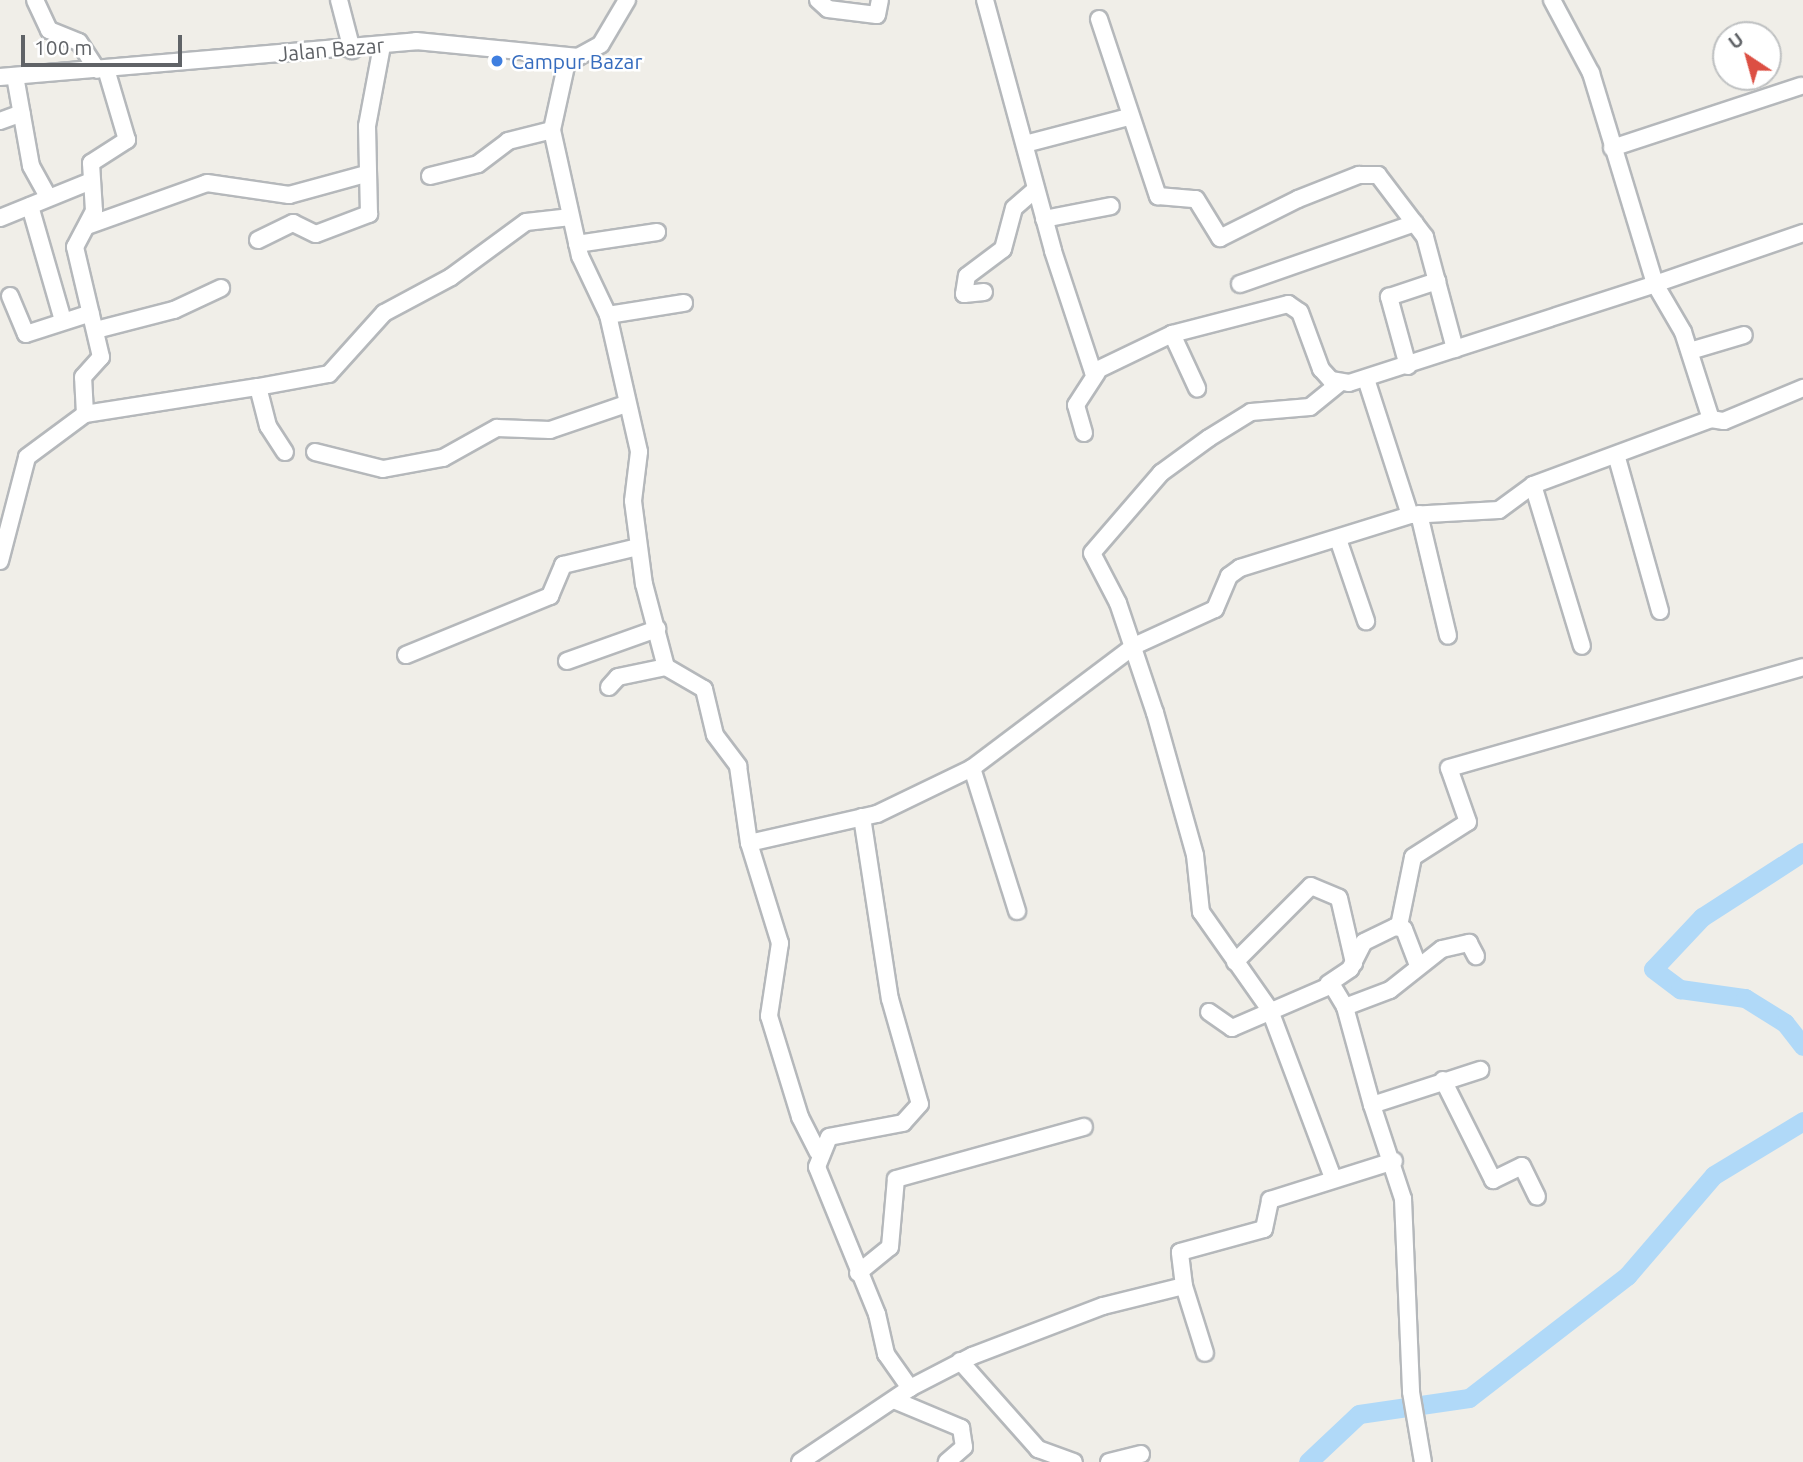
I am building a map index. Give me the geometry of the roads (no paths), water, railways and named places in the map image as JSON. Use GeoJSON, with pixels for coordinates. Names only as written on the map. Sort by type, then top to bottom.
{"type":"FeatureCollection","features":[{"type":"Feature","properties":{"kind":"street"},"geometry":{"type":"LineString","coordinates":[[35,0],[49,30],[79,42],[102,70],[127,140],[93,160],[91,181],[94,211],[75,247],[102,357],[83,377],[85,414]]}},
{"type":"Feature","properties":{"kind":"street"},"geometry":{"type":"LineString","coordinates":[[339,0],[349,36]]}},
{"type":"Feature","properties":{"kind":"street","name":"Jalan Bazar"},"geometry":{"type":"LineString","coordinates":[[8,76],[102,70],[349,36],[382,46],[436,41],[568,57],[594,51],[610,32],[627,0]]}},
{"type":"Feature","properties":{"kind":"street"},"geometry":{"type":"LineString","coordinates":[[818,0],[828,9],[877,15],[880,0]]}},
{"type":"Feature","properties":{"kind":"street"},"geometry":{"type":"LineString","coordinates":[[985,0],[1044,219],[1097,373]]}},
{"type":"Feature","properties":{"kind":"street"},"geometry":{"type":"LineString","coordinates":[[1552,0],[1591,73],[1655,284],[1690,351],[1712,419]]}},
{"type":"Feature","properties":{"kind":"street"},"geometry":{"type":"LineString","coordinates":[[1099,19],[1129,117],[1158,196],[1196,199],[1217,239],[1370,173],[1382,178],[1415,223],[1437,281],[1455,349]]}},
{"type":"Feature","properties":{"kind":"street"},"geometry":{"type":"LineString","coordinates":[[293,223],[316,234],[367,217],[366,174],[382,46]]}},
{"type":"Feature","properties":{"kind":"street"},"geometry":{"type":"LineString","coordinates":[[568,57],[552,130],[577,244],[608,315],[639,452],[633,501],[638,547],[666,667]]}},
{"type":"Feature","properties":{"kind":"street"},"geometry":{"type":"LineString","coordinates":[[8,76],[22,113],[31,166],[47,197]]}},
{"type":"Feature","properties":{"kind":"street"},"geometry":{"type":"LineString","coordinates":[[1612,148],[1801,86]]}},
{"type":"Feature","properties":{"kind":"street"},"geometry":{"type":"LineString","coordinates":[[0,121],[22,113]]}},
{"type":"Feature","properties":{"kind":"street"},"geometry":{"type":"LineString","coordinates":[[1025,144],[1129,117]]}},
{"type":"Feature","properties":{"kind":"street"},"geometry":{"type":"LineString","coordinates":[[430,176],[478,164],[508,141],[552,130]]}},
{"type":"Feature","properties":{"kind":"street"},"geometry":{"type":"LineString","coordinates":[[88,226],[207,183],[289,195],[366,174]]}},
{"type":"Feature","properties":{"kind":"street"},"geometry":{"type":"LineString","coordinates":[[0,218],[91,181]]}},
{"type":"Feature","properties":{"kind":"street"},"geometry":{"type":"LineString","coordinates":[[984,292],[964,294],[967,276],[1003,249],[1014,208],[1036,189]]}},
{"type":"Feature","properties":{"kind":"street"},"geometry":{"type":"LineString","coordinates":[[289,195],[293,223]]}},
{"type":"Feature","properties":{"kind":"street"},"geometry":{"type":"LineString","coordinates":[[30,206],[62,317]]}},
{"type":"Feature","properties":{"kind":"street"},"geometry":{"type":"LineString","coordinates":[[1044,219],[1111,206]]}},
{"type":"Feature","properties":{"kind":"street"},"geometry":{"type":"LineString","coordinates":[[0,561],[27,457],[85,414],[329,374],[384,313],[451,277],[526,222],[571,217]]}},
{"type":"Feature","properties":{"kind":"street"},"geometry":{"type":"LineString","coordinates":[[258,240],[293,223]]}},
{"type":"Feature","properties":{"kind":"street"},"geometry":{"type":"LineString","coordinates":[[1240,284],[1415,223]]}},
{"type":"Feature","properties":{"kind":"street"},"geometry":{"type":"LineString","coordinates":[[577,244],[657,232]]}},
{"type":"Feature","properties":{"kind":"street"},"geometry":{"type":"LineString","coordinates":[[1333,1178],[1270,1010],[1201,912],[1195,855],[1134,646],[1093,557],[1098,541],[1161,473],[1240,418],[1310,407],[1340,383],[1366,379],[1408,366],[1803,233]]}},
{"type":"Feature","properties":{"kind":"street"},"geometry":{"type":"LineString","coordinates":[[1408,366],[1389,297],[1437,281]]}},
{"type":"Feature","properties":{"kind":"street"},"geometry":{"type":"LineString","coordinates":[[96,330],[174,310],[221,288]]}},
{"type":"Feature","properties":{"kind":"street"},"geometry":{"type":"LineString","coordinates":[[10,296],[26,334],[62,317],[92,313]]}},
{"type":"Feature","properties":{"kind":"street"},"geometry":{"type":"LineString","coordinates":[[608,315],[684,303]]}},
{"type":"Feature","properties":{"kind":"street"},"geometry":{"type":"LineString","coordinates":[[1084,433],[1076,405],[1097,373],[1172,334],[1293,306],[1321,369],[1340,383]]}},
{"type":"Feature","properties":{"kind":"street"},"geometry":{"type":"LineString","coordinates":[[1172,334],[1196,388]]}},
{"type":"Feature","properties":{"kind":"street"},"geometry":{"type":"LineString","coordinates":[[1690,351],[1744,335]]}},
{"type":"Feature","properties":{"kind":"street"},"geometry":{"type":"LineString","coordinates":[[1366,379],[1415,514],[1448,636]]}},
{"type":"Feature","properties":{"kind":"street"},"geometry":{"type":"LineString","coordinates":[[258,387],[268,426],[285,452]]}},
{"type":"Feature","properties":{"kind":"street"},"geometry":{"type":"LineString","coordinates":[[749,843],[862,817],[972,768],[1134,646],[1215,609],[1234,570],[1415,514],[1489,513],[1533,485],[1617,458],[1712,419],[1724,421],[1803,388]]}},
{"type":"Feature","properties":{"kind":"street"},"geometry":{"type":"LineString","coordinates":[[315,452],[383,469],[443,458],[497,428],[550,430],[626,404]]}},
{"type":"Feature","properties":{"kind":"street"},"geometry":{"type":"LineString","coordinates":[[1617,458],[1660,611]]}},
{"type":"Feature","properties":{"kind":"street"},"geometry":{"type":"LineString","coordinates":[[1533,485],[1582,646]]}},
{"type":"Feature","properties":{"kind":"street"},"geometry":{"type":"LineString","coordinates":[[1338,539],[1366,621]]}},
{"type":"Feature","properties":{"kind":"street"},"geometry":{"type":"LineString","coordinates":[[406,655],[550,596],[563,565],[638,547]]}},
{"type":"Feature","properties":{"kind":"street"},"geometry":{"type":"LineString","coordinates":[[567,662],[657,629]]}},
{"type":"Feature","properties":{"kind":"street"},"geometry":{"type":"LineString","coordinates":[[609,687],[618,677],[666,667],[704,689],[715,735],[738,766],[749,843],[780,943],[769,1016],[800,1117],[818,1152],[821,1181],[877,1314],[886,1354],[910,1388]]}},
{"type":"Feature","properties":{"kind":"street"},"geometry":{"type":"LineString","coordinates":[[1418,965],[1399,926],[1413,856],[1468,822],[1449,768],[1803,667]]}},
{"type":"Feature","properties":{"kind":"street"},"geometry":{"type":"LineString","coordinates":[[972,768],[1017,911]]}},
{"type":"Feature","properties":{"kind":"street"},"geometry":{"type":"LineString","coordinates":[[818,1152],[839,1133],[912,1119],[920,1104],[890,999],[862,817]]}},
{"type":"Feature","properties":{"kind":"street"},"geometry":{"type":"LineString","coordinates":[[1235,962],[1311,886],[1339,898],[1354,963]]}},
{"type":"Feature","properties":{"kind":"street"},"geometry":{"type":"LineString","coordinates":[[1209,1012],[1226,1028],[1328,984],[1354,963],[1364,942],[1399,926]]}},
{"type":"Feature","properties":{"kind":"street"},"geometry":{"type":"LineString","coordinates":[[1345,1007],[1390,990],[1418,965],[1466,943],[1476,957]]}},
{"type":"Feature","properties":{"kind":"street"},"geometry":{"type":"LineString","coordinates":[[1328,984],[1345,1007],[1372,1105],[1394,1161],[1404,1212],[1410,1392],[1413,1421],[1423,1462]]}},
{"type":"Feature","properties":{"kind":"street"},"geometry":{"type":"LineString","coordinates":[[1372,1105],[1480,1070]]}},
{"type":"Feature","properties":{"kind":"street"},"geometry":{"type":"LineString","coordinates":[[1443,1080],[1493,1180],[1522,1166],[1537,1197]]}},
{"type":"Feature","properties":{"kind":"street"},"geometry":{"type":"LineString","coordinates":[[858,1273],[890,1247],[897,1179],[1084,1128]]}},
{"type":"Feature","properties":{"kind":"street"},"geometry":{"type":"LineString","coordinates":[[1205,1353],[1184,1286],[1182,1250],[1265,1229],[1267,1201],[1333,1178],[1394,1161]]}},
{"type":"Feature","properties":{"kind":"street"},"geometry":{"type":"LineString","coordinates":[[800,1462],[910,1388],[960,1361],[1102,1306],[1184,1286]]}},
{"type":"Feature","properties":{"kind":"street"},"geometry":{"type":"LineString","coordinates":[[960,1361],[1038,1449],[1074,1462]]}},
{"type":"Feature","properties":{"kind":"street"},"geometry":{"type":"LineString","coordinates":[[894,1401],[961,1428],[964,1447],[947,1462]]}},
{"type":"Feature","properties":{"kind":"street"},"geometry":{"type":"LineString","coordinates":[[1109,1462],[1141,1454]]}},
{"type":"Feature","properties":{"kind":"waterway"},"geometry":{"type":"LineString","coordinates":[[1803,852],[1702,917],[1653,969],[1680,989],[1745,998],[1785,1023],[1803,1046]]}},
{"type":"Feature","properties":{"kind":"waterway"},"geometry":{"type":"LineString","coordinates":[[1308,1462],[1359,1414],[1469,1398],[1627,1276],[1714,1175],[1803,1121]]}},
{"type":"Feature","properties":{"kind":"place","name":"Campur Bazar"},"geometry":{"type":"Point","coordinates":[497,61]}}]}
